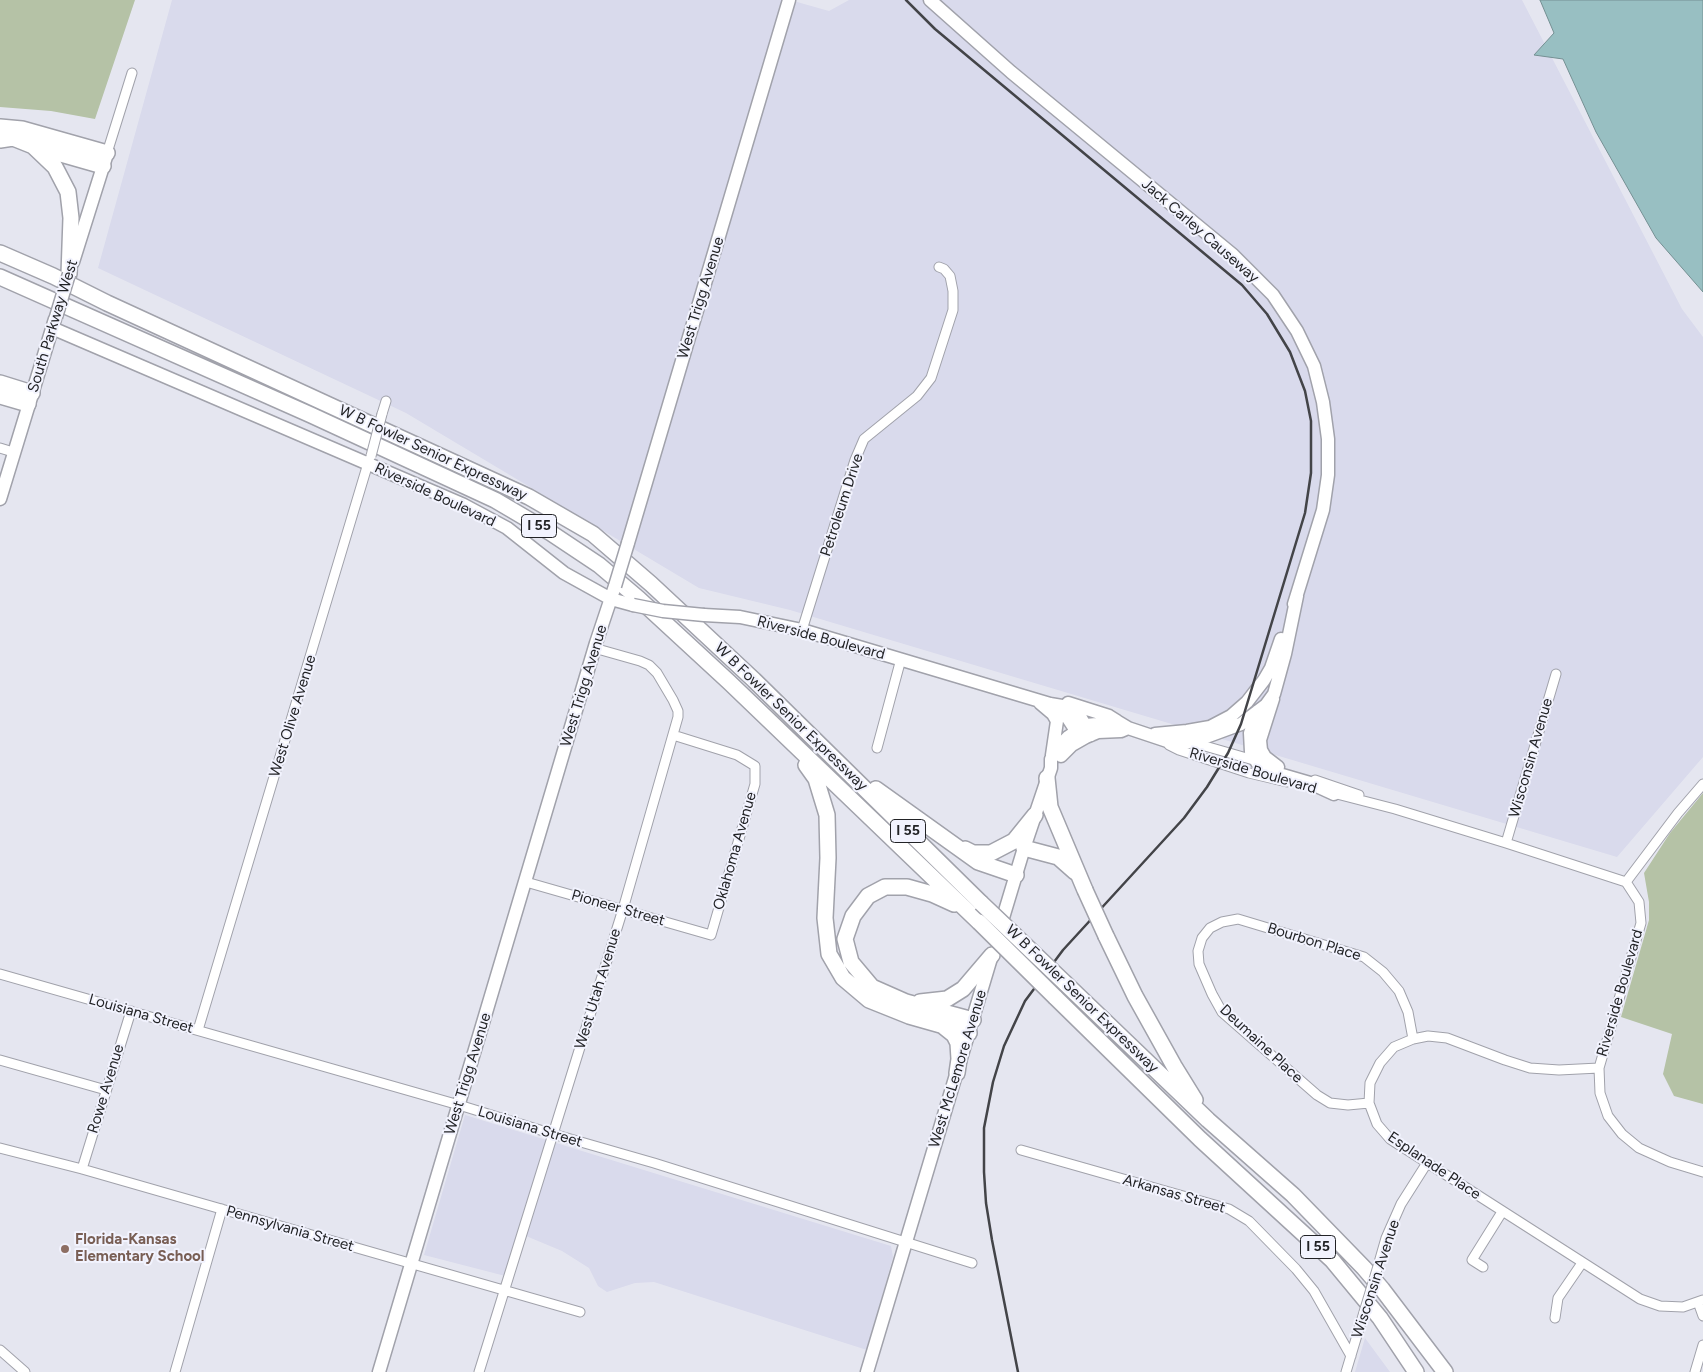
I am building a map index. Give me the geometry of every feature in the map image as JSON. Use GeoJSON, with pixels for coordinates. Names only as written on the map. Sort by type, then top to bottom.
{"type":"FeatureCollection","features":[{"type":"Feature","properties":{"kind":"highway"},"geometry":{"type":"LineString","coordinates":[[0,127],[22,129],[105,159]]}},
{"type":"Feature","properties":{"kind":"highway"},"geometry":{"type":"LineString","coordinates":[[0,140],[13,138],[33,146],[105,159]]}},
{"type":"Feature","properties":{"kind":"highway"},"geometry":{"type":"LineString","coordinates":[[33,146],[55,167],[68,192],[71,218],[69,274]]}},
{"type":"Feature","properties":{"kind":"highway"},"geometry":{"type":"LineString","coordinates":[[0,242],[12,250],[26,264]]}},
{"type":"Feature","properties":{"kind":"highway","name":"W B Fowler Senior Expressway"},"geometry":{"type":"LineString","coordinates":[[0,254],[26,264],[529,497],[593,534],[651,584],[754,680],[1065,984],[1208,1120],[1294,1195],[1364,1268],[1445,1372]]}},
{"type":"Feature","properties":{"kind":"highway","name":"W B Fowler Senior Expressway"},"geometry":{"type":"LineString","coordinates":[[0,277],[311,415],[495,500],[551,533],[599,565],[639,599],[790,741],[979,922],[1200,1139],[1332,1260],[1380,1318],[1416,1372]]}},
{"type":"Feature","properties":{"kind":"highway"},"geometry":{"type":"LineString","coordinates":[[0,283],[21,286]]}},
{"type":"Feature","properties":{"kind":"highway"},"geometry":{"type":"LineString","coordinates":[[0,383],[30,398]]}},
{"type":"Feature","properties":{"kind":"highway"},"geometry":{"type":"LineString","coordinates":[[0,396],[30,398]]}},
{"type":"Feature","properties":{"kind":"highway"},"geometry":{"type":"LineString","coordinates":[[790,741],[816,779],[827,815],[828,858],[825,918],[829,954],[843,978],[869,1000],[909,1016],[943,1026],[971,1027]]}},
{"type":"Feature","properties":{"kind":"highway"},"geometry":{"type":"LineString","coordinates":[[834,758],[978,862],[1016,874]]}},
{"type":"Feature","properties":{"kind":"highway"},"geometry":{"type":"LineString","coordinates":[[1050,768],[1050,807],[1078,875],[1135,996],[1174,1066],[1208,1120]]}},
{"type":"Feature","properties":{"kind":"highway"},"geometry":{"type":"LineString","coordinates":[[954,846],[974,853],[991,853],[1014,841],[1035,815]]}},
{"type":"Feature","properties":{"kind":"highway"},"geometry":{"type":"LineString","coordinates":[[1024,848],[1058,857],[1078,875]]}},
{"type":"Feature","properties":{"kind":"highway"},"geometry":{"type":"LineString","coordinates":[[964,908],[932,894],[906,887],[885,887],[868,896],[853,916],[846,939],[851,962],[872,987],[971,1027]]}},
{"type":"Feature","properties":{"kind":"highway"},"geometry":{"type":"LineString","coordinates":[[906,1002],[926,1003],[947,999],[964,989],[992,954]]}},
{"type":"Feature","properties":{"kind":"highway"},"geometry":{"type":"LineString","coordinates":[[943,1026],[956,1038],[959,1050],[957,1072]]}},
{"type":"Feature","properties":{"kind":"street","name":"West Trigg Avenue"},"geometry":{"type":"LineString","coordinates":[[379,1372],[789,0]]}},
{"type":"Feature","properties":{"kind":"street","name":"Jack Carley Causeway"},"geometry":{"type":"LineString","coordinates":[[930,0],[1011,72],[1233,255],[1273,295],[1297,331],[1314,366],[1323,402],[1328,439],[1328,475],[1323,510],[1297,596],[1271,668],[1247,702],[1231,716],[1210,727],[1166,734],[1148,734]]}},
{"type":"Feature","properties":{"kind":"street"},"geometry":{"type":"LineString","coordinates":[[105,159],[132,73]]}},
{"type":"Feature","properties":{"kind":"street","name":"South Parkway West"},"geometry":{"type":"LineString","coordinates":[[0,499],[105,159]]}},
{"type":"Feature","properties":{"kind":"street","name":"Petroleum Drive"},"geometry":{"type":"LineString","coordinates":[[802,630],[855,460],[864,440],[917,396],[931,378],[953,310],[953,291],[950,276],[944,269],[939,267]]}},
{"type":"Feature","properties":{"kind":"street","name":"Riverside Boulevard"},"geometry":{"type":"LineString","coordinates":[[54,322],[370,460],[464,506],[507,528],[564,573],[611,599],[663,611],[740,617],[802,630],[1036,700],[1068,707],[1075,711],[1084,733]]}},
{"type":"Feature","properties":{"kind":"street","name":"West Olive Avenue"},"geometry":{"type":"LineString","coordinates":[[198,1030],[370,460],[386,401]]}},
{"type":"Feature","properties":{"kind":"street"},"geometry":{"type":"LineString","coordinates":[[0,448],[13,452]]}},
{"type":"Feature","properties":{"kind":"street","name":"Jack Carley Causeway"},"geometry":{"type":"LineString","coordinates":[[1148,734],[1176,744],[1190,742],[1223,732],[1241,724],[1266,705],[1274,694],[1285,654],[1297,596]]}},
{"type":"Feature","properties":{"kind":"street","name":"West Utah Avenue"},"geometry":{"type":"LineString","coordinates":[[479,1372],[623,909],[673,735],[678,711],[657,673],[649,665],[594,648]]}},
{"type":"Feature","properties":{"kind":"street"},"geometry":{"type":"LineString","coordinates":[[877,748],[901,659]]}},
{"type":"Feature","properties":{"kind":"street"},"geometry":{"type":"LineString","coordinates":[[1271,668],[1250,733],[1251,752],[1258,764],[1279,774],[1310,783],[1334,794]]}},
{"type":"Feature","properties":{"kind":"street","name":"Wisconsin Avenue"},"geometry":{"type":"LineString","coordinates":[[1506,843],[1556,674]]}},
{"type":"Feature","properties":{"kind":"street"},"geometry":{"type":"LineString","coordinates":[[1274,694],[1260,740],[1261,750],[1265,757],[1278,767]]}},
{"type":"Feature","properties":{"kind":"street","name":"Riverside Boulevard"},"geometry":{"type":"LineString","coordinates":[[1036,700],[1049,699],[1109,716],[1123,725],[1148,734],[1179,750],[1249,773],[1394,808]]}},
{"type":"Feature","properties":{"kind":"street"},"geometry":{"type":"LineString","coordinates":[[1036,700],[1053,714],[1057,721],[1050,768]]}},
{"type":"Feature","properties":{"kind":"street"},"geometry":{"type":"LineString","coordinates":[[1084,733],[1121,731],[1123,725]]}},
{"type":"Feature","properties":{"kind":"street","name":"West McLemore Avenue"},"geometry":{"type":"LineString","coordinates":[[867,1372],[1016,874],[1050,768],[1058,748],[1084,733]]}},
{"type":"Feature","properties":{"kind":"street","name":"Riverside Boulevard"},"geometry":{"type":"LineString","coordinates":[[1166,734],[1278,767],[1394,808],[1626,882],[1639,902],[1641,922],[1598,1068],[1600,1092],[1608,1116],[1622,1134],[1639,1148],[1670,1162],[1703,1172]]}},
{"type":"Feature","properties":{"kind":"street","name":"Oklahoma Avenue"},"geometry":{"type":"LineString","coordinates":[[673,735],[737,755],[755,766],[755,784],[711,935]]}},
{"type":"Feature","properties":{"kind":"street"},"geometry":{"type":"LineString","coordinates":[[1626,882],[1678,813],[1703,784]]}},
{"type":"Feature","properties":{"kind":"street","name":"Pioneer Street"},"geometry":{"type":"LineString","coordinates":[[526,882],[711,935]]}},
{"type":"Feature","properties":{"kind":"street","name":"Bourbon Place"},"geometry":{"type":"LineString","coordinates":[[1202,938],[1210,928],[1222,922],[1238,919],[1364,957],[1383,972],[1399,991],[1408,1012],[1413,1039]]}},
{"type":"Feature","properties":{"kind":"street","name":"Deumaine Place"},"geometry":{"type":"LineString","coordinates":[[1202,938],[1198,951],[1199,964],[1222,1012],[1317,1095],[1330,1103],[1348,1105],[1369,1103]]}},
{"type":"Feature","properties":{"kind":"street","name":"Louisiana Street"},"geometry":{"type":"LineString","coordinates":[[0,974],[459,1105],[654,1163],[972,1263]]}},
{"type":"Feature","properties":{"kind":"street","name":"Rowe Avenue"},"geometry":{"type":"LineString","coordinates":[[82,1169],[131,1011]]}},
{"type":"Feature","properties":{"kind":"street"},"geometry":{"type":"LineString","coordinates":[[1369,1103],[1370,1083],[1380,1063],[1394,1048],[1413,1039],[1428,1036],[1447,1038],[1530,1068],[1559,1070],[1598,1068]]}},
{"type":"Feature","properties":{"kind":"street"},"geometry":{"type":"LineString","coordinates":[[0,1060],[106,1090]]}},
{"type":"Feature","properties":{"kind":"street","name":"Esplanade Place"},"geometry":{"type":"LineString","coordinates":[[1369,1103],[1377,1124],[1390,1139],[1640,1298],[1660,1306],[1683,1307],[1700,1301]]}},
{"type":"Feature","properties":{"kind":"street","name":"Pennsylvania Street"},"geometry":{"type":"LineString","coordinates":[[0,1148],[82,1169],[580,1312]]}},
{"type":"Feature","properties":{"kind":"street","name":"Arkansas Street"},"geometry":{"type":"LineString","coordinates":[[1021,1150],[1229,1209],[1249,1221],[1296,1269],[1314,1291],[1351,1356]]}},
{"type":"Feature","properties":{"kind":"street","name":"Wisconsin Avenue"},"geometry":{"type":"LineString","coordinates":[[1346,1372],[1386,1238],[1401,1204],[1427,1163]]}},
{"type":"Feature","properties":{"kind":"street"},"geometry":{"type":"LineString","coordinates":[[175,1372],[222,1209]]}},
{"type":"Feature","properties":{"kind":"street"},"geometry":{"type":"LineString","coordinates":[[1483,1267],[1472,1260],[1502,1212]]}},
{"type":"Feature","properties":{"kind":"street"},"geometry":{"type":"LineString","coordinates":[[1555,1318],[1558,1298],[1582,1262]]}},
{"type":"Feature","properties":{"kind":"street"},"geometry":{"type":"LineString","coordinates":[[1700,1301],[1703,1316]]}},
{"type":"Feature","properties":{"kind":"street"},"geometry":{"type":"LineString","coordinates":[[1695,1372],[1703,1345]]}},
{"type":"Feature","properties":{"kind":"street"},"geometry":{"type":"LineString","coordinates":[[0,1350],[25,1372]]}},
{"type":"Feature","properties":{"kind":"shaded area"},"geometry":{"type":"Polygon","coordinates":[[[0,0],[135,0],[95,119],[51,111],[0,107],[0,0]]]}},
{"type":"Feature","properties":{"kind":"shaded area"},"geometry":{"type":"Polygon","coordinates":[[[172,0],[790,0],[829,11],[849,0],[1522,0],[1682,309],[1703,337],[1703,757],[1617,857],[790,610],[699,588],[406,413],[98,268],[172,0]]]}},
{"type":"Feature","properties":{"kind":"shaded area"},"geometry":{"type":"Polygon","coordinates":[[[1540,0],[1703,0],[1703,292],[1656,238],[1596,132],[1563,59],[1534,55],[1554,33],[1540,0]]]}},
{"type":"Feature","properties":{"kind":"shaded area"},"geometry":{"type":"Polygon","coordinates":[[[1703,793],[1703,1104],[1674,1096],[1663,1074],[1672,1034],[1621,1017],[1649,920],[1649,902],[1644,873],[1670,833],[1703,793]]]}},
{"type":"Feature","properties":{"kind":"shaded area"},"geometry":{"type":"Polygon","coordinates":[[[465,1115],[891,1246],[893,1257],[867,1350],[654,1282],[635,1283],[607,1292],[598,1286],[589,1268],[562,1251],[526,1236],[513,1278],[424,1255],[465,1115]]]}},
{"type":"Feature","properties":{"kind":"shaded area"},"geometry":{"type":"Polygon","coordinates":[[[1365,1338],[1390,1372],[1355,1372],[1365,1338]]]}},
{"type":"Feature","properties":{"kind":"railway"},"geometry":{"type":"LineString","coordinates":[[906,0],[935,29],[1242,285],[1267,314],[1290,352],[1305,391],[1311,421],[1311,473],[1305,513],[1241,724],[1228,753],[1207,787],[1184,818],[1063,950],[1025,1001],[1004,1046],[993,1082],[984,1128],[984,1172],[986,1203],[992,1240],[1018,1372]]}},
{"type":"Feature","properties":{"kind":"place","name":"Florida-Kansas Elementary School"},"geometry":{"type":"Point","coordinates":[65,1249]}}]}
